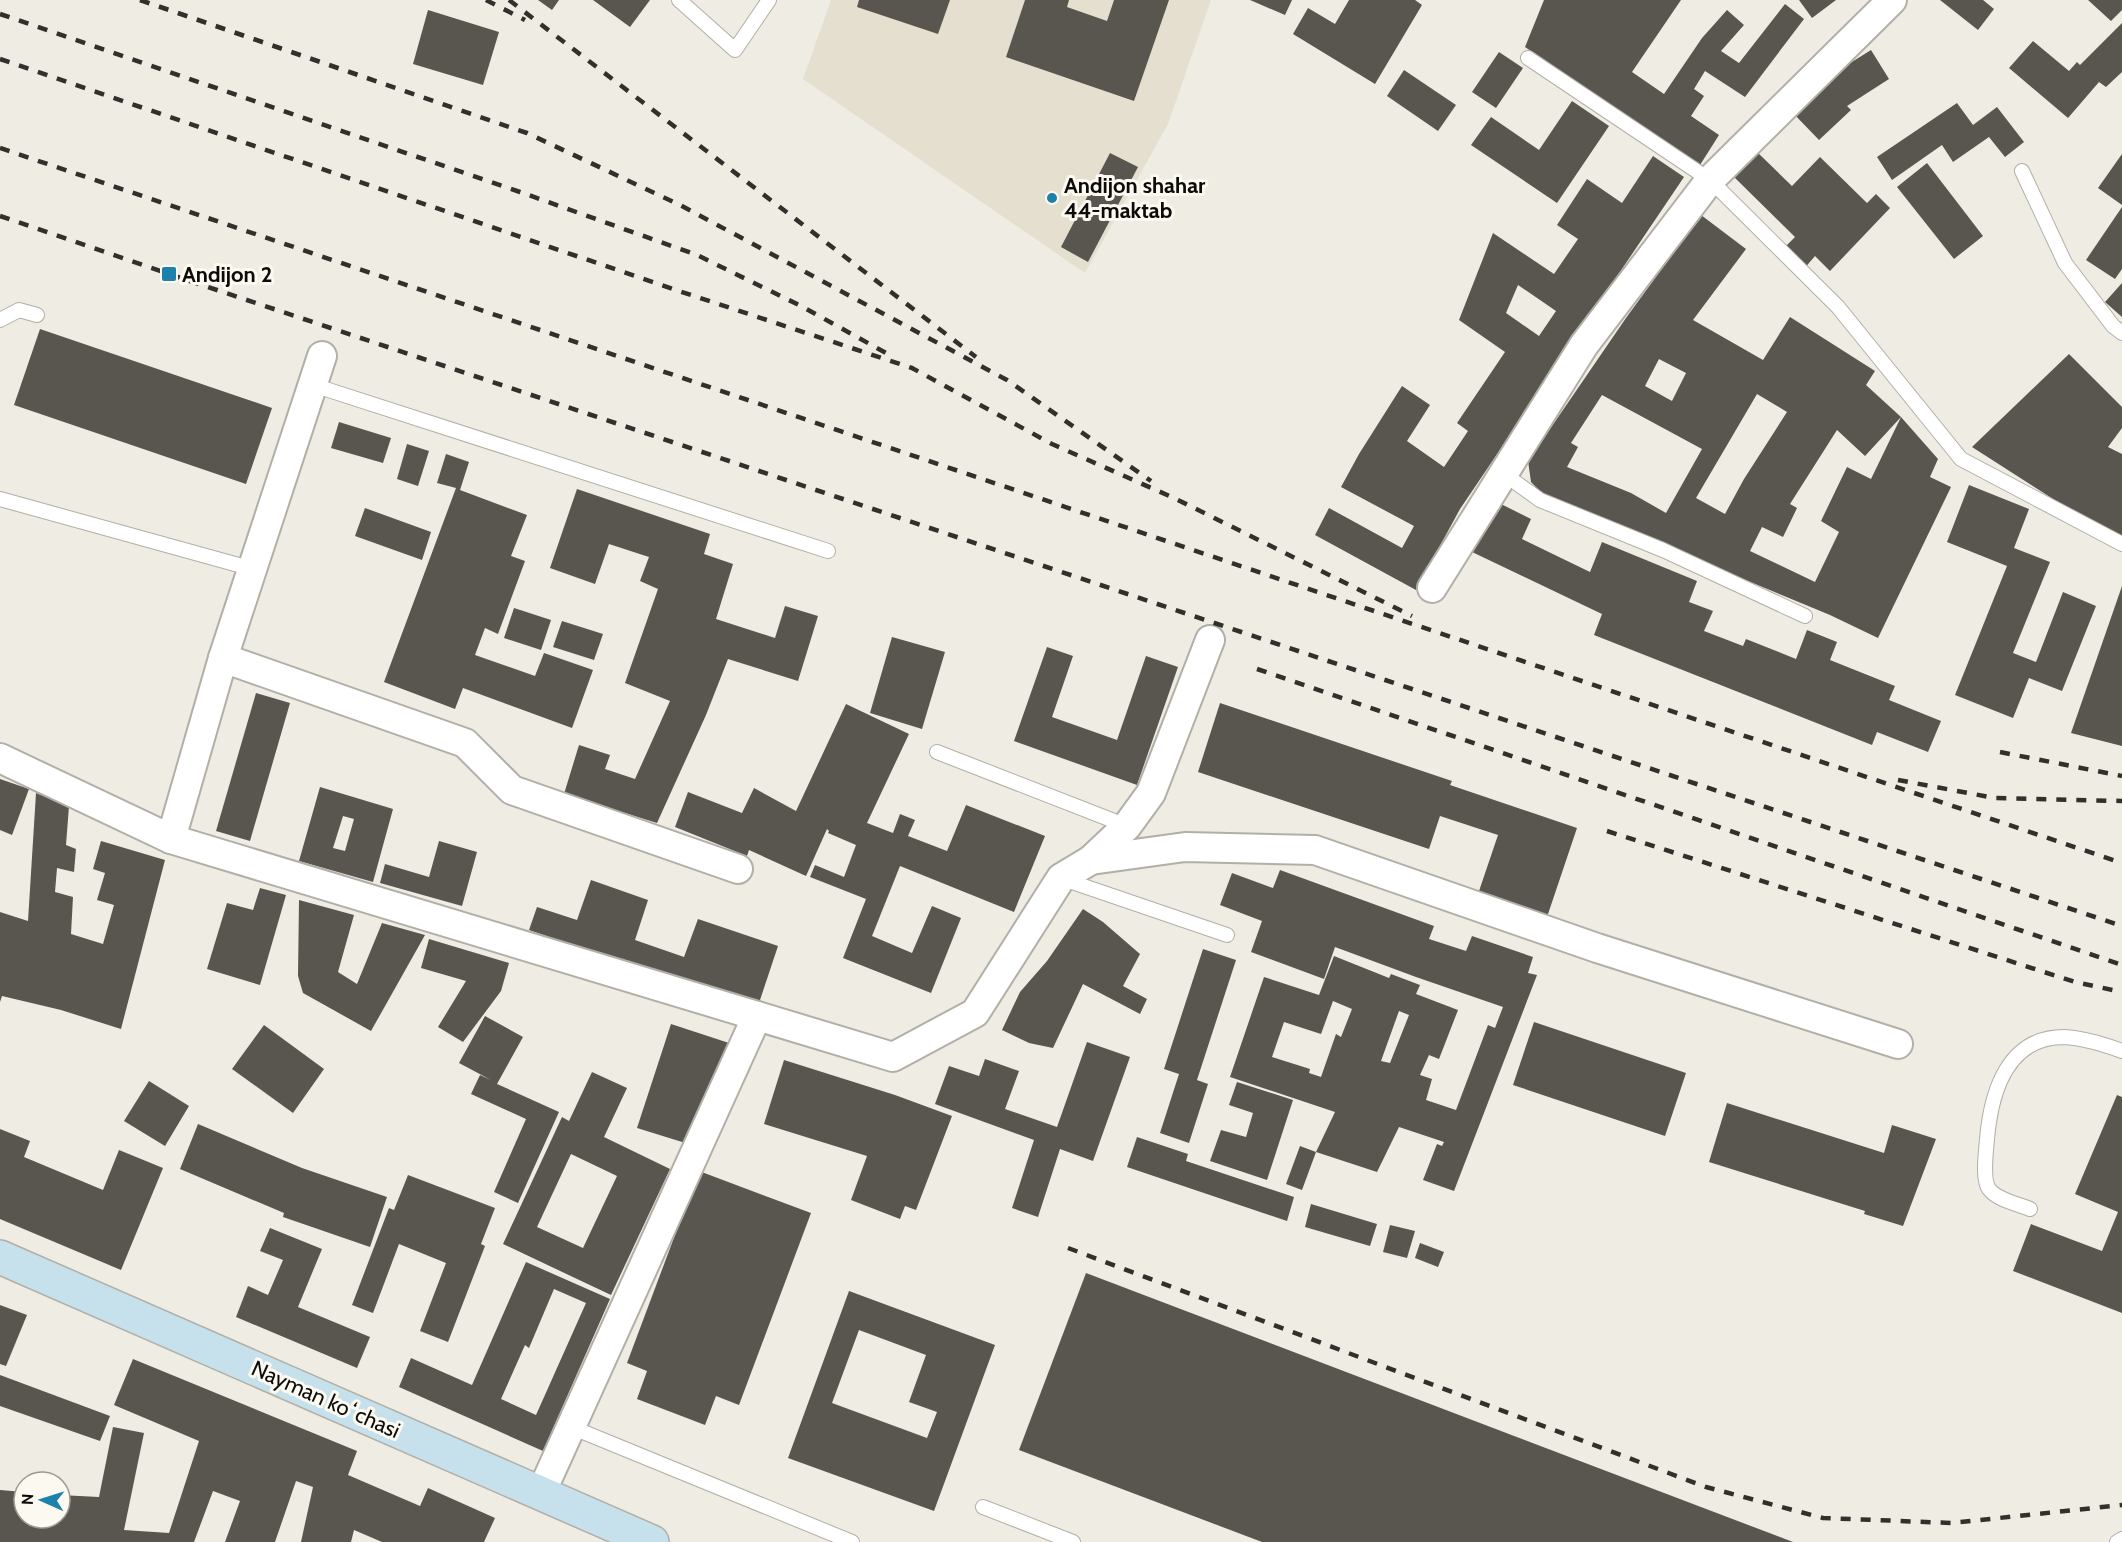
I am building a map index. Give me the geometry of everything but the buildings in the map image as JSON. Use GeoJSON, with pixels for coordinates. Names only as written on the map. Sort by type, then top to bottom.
{"type":"FeatureCollection","features":[{"type":"Feature","properties":{"kind":"main road","name":"Nayman koʻchasi"},"geometry":{"type":"LineString","coordinates":[[0,1257],[652,1542]]}},
{"type":"Feature","properties":{"kind":"street"},"geometry":{"type":"LineString","coordinates":[[1432,588],[1584,345],[1710,180],[1892,0]]}},
{"type":"Feature","properties":{"kind":"street"},"geometry":{"type":"LineString","coordinates":[[171,838],[223,658],[322,356]]}},
{"type":"Feature","properties":{"kind":"street"},"geometry":{"type":"LineString","coordinates":[[0,758],[171,838],[893,1057],[975,1013],[1061,878],[1091,860],[1127,826],[1151,793],[1210,640]]}},
{"type":"Feature","properties":{"kind":"street"},"geometry":{"type":"LineString","coordinates":[[223,658],[465,743],[512,790],[738,869]]}},
{"type":"Feature","properties":{"kind":"street"},"geometry":{"type":"LineString","coordinates":[[1091,860],[1185,847],[1316,850],[1597,948],[1898,1044]]}},
{"type":"Feature","properties":{"kind":"street"},"geometry":{"type":"LineString","coordinates":[[541,1492],[757,1016]]}},
{"type":"Feature","properties":{"kind":"lane"},"geometry":{"type":"LineString","coordinates":[[679,0],[735,50],[769,0]]}},
{"type":"Feature","properties":{"kind":"lane"},"geometry":{"type":"LineString","coordinates":[[1528,58],[1710,180],[1838,307],[1961,459],[2122,544]]}},
{"type":"Feature","properties":{"kind":"lane"},"geometry":{"type":"LineString","coordinates":[[2022,171],[2065,263],[2113,326],[2122,333]]}},
{"type":"Feature","properties":{"kind":"lane"},"geometry":{"type":"LineString","coordinates":[[0,320],[19,310],[38,315]]}},
{"type":"Feature","properties":{"kind":"lane"},"geometry":{"type":"LineString","coordinates":[[313,385],[828,551]]}},
{"type":"Feature","properties":{"kind":"lane"},"geometry":{"type":"LineString","coordinates":[[1504,474],[1540,500],[1663,550],[1805,616]]}},
{"type":"Feature","properties":{"kind":"lane"},"geometry":{"type":"LineString","coordinates":[[0,499],[253,569]]}},
{"type":"Feature","properties":{"kind":"lane"},"geometry":{"type":"LineString","coordinates":[[937,752],[1127,826]]}},
{"type":"Feature","properties":{"kind":"lane"},"geometry":{"type":"LineString","coordinates":[[1061,878],[1227,934]]}},
{"type":"Feature","properties":{"kind":"lane"},"geometry":{"type":"LineString","coordinates":[[2030,1209],[1996,1195],[1988,1188],[1986,1178],[1988,1128],[2003,1071],[2019,1053],[2040,1041],[2062,1037],[2082,1039],[2122,1051]]}},
{"type":"Feature","properties":{"kind":"lane"},"geometry":{"type":"LineString","coordinates":[[571,1427],[852,1542]]}},
{"type":"Feature","properties":{"kind":"lane"},"geometry":{"type":"LineString","coordinates":[[983,1507],[1073,1542]]}},
{"type":"Feature","properties":{"kind":"lane"},"geometry":{"type":"LineString","coordinates":[[2117,1542],[2122,1539]]}},
{"type":"Feature","properties":{"kind":"shaded area","name":"Andijon shahar 44-maktab"},"geometry":{"type":"Polygon","coordinates":[[[831,0],[1211,0],[1168,124],[1085,273],[803,79],[831,0]]]}},
{"type":"Feature","properties":{"kind":"railway"},"geometry":{"type":"LineString","coordinates":[[140,0],[527,133],[680,205],[1007,380],[1151,481]]}},
{"type":"Feature","properties":{"kind":"railway"},"geometry":{"type":"LineString","coordinates":[[486,0],[525,20]]}},
{"type":"Feature","properties":{"kind":"railway"},"geometry":{"type":"LineString","coordinates":[[509,0],[976,357]]}},
{"type":"Feature","properties":{"kind":"railway"},"geometry":{"type":"LineString","coordinates":[[0,14],[697,255],[801,306],[886,353]]}},
{"type":"Feature","properties":{"kind":"railway"},"geometry":{"type":"LineString","coordinates":[[0,59],[676,290],[912,368],[1052,444],[1174,498],[1412,616]]}},
{"type":"Feature","properties":{"kind":"railway"},"geometry":{"type":"LineString","coordinates":[[0,148],[2122,863]]}},
{"type":"Feature","properties":{"kind":"railway"},"geometry":{"type":"LineString","coordinates":[[0,216],[2122,926]]}},
{"type":"Feature","properties":{"kind":"railway"},"geometry":{"type":"LineString","coordinates":[[1257,669],[2122,965]]}},
{"type":"Feature","properties":{"kind":"railway"},"geometry":{"type":"LineString","coordinates":[[2000,752],[2122,776]]}},
{"type":"Feature","properties":{"kind":"railway"},"geometry":{"type":"LineString","coordinates":[[1898,780],[1995,798],[2122,801]]}},
{"type":"Feature","properties":{"kind":"railway"},"geometry":{"type":"LineString","coordinates":[[1607,831],[2075,982],[2122,992]]}},
{"type":"Feature","properties":{"kind":"railway"},"geometry":{"type":"LineString","coordinates":[[1068,1248],[1706,1487],[1823,1518],[1952,1523],[2122,1505]]}},
{"type":"Feature","properties":{"kind":"place","name":"Andijon shahar 44-maktab"},"geometry":{"type":"Point","coordinates":[1052,198]}},
{"type":"Feature","properties":{"kind":"place","name":"Andijon 2"},"geometry":{"type":"Point","coordinates":[169,274]}}]}
